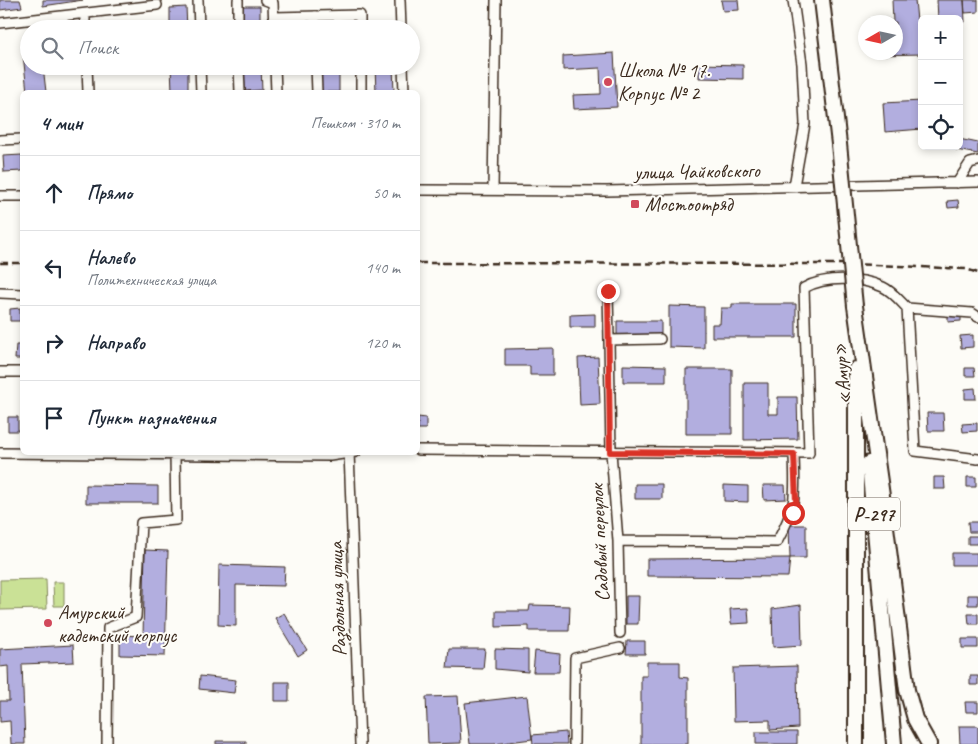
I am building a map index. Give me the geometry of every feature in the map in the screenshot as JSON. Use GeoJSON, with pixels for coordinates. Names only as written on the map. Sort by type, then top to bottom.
{"type":"FeatureCollection","features":[{"type":"Feature","properties":{"kind":"highway","name":"«Амур»"},"geometry":{"type":"LineString","coordinates":[[822,0],[839,144],[894,744]]}},
{"type":"Feature","properties":{"kind":"highway"},"geometry":{"type":"LineString","coordinates":[[854,306],[858,414],[856,744]]}},
{"type":"Feature","properties":{"kind":"highway"},"geometry":{"type":"LineString","coordinates":[[854,306],[907,690],[915,719],[929,744]]}},
{"type":"Feature","properties":{"kind":"street"},"geometry":{"type":"LineString","coordinates":[[198,0],[199,20]]}},
{"type":"Feature","properties":{"kind":"street"},"geometry":{"type":"LineString","coordinates":[[238,0],[238,20]]}},
{"type":"Feature","properties":{"kind":"street"},"geometry":{"type":"LineString","coordinates":[[265,0],[273,2],[274,17],[360,15],[360,20]]}},
{"type":"Feature","properties":{"kind":"street"},"geometry":{"type":"LineString","coordinates":[[400,0],[401,20]]}},
{"type":"Feature","properties":{"kind":"street"},"geometry":{"type":"LineString","coordinates":[[494,190],[496,0]]}},
{"type":"Feature","properties":{"kind":"street"},"geometry":{"type":"LineString","coordinates":[[793,0],[802,64],[805,124],[794,186]]}},
{"type":"Feature","properties":{"kind":"street"},"geometry":{"type":"LineString","coordinates":[[28,20],[156,5]]}},
{"type":"Feature","properties":{"kind":"street"},"geometry":{"type":"LineString","coordinates":[[84,14],[84,20]]}},
{"type":"Feature","properties":{"kind":"street"},"geometry":{"type":"LineString","coordinates":[[0,23],[20,21]]}},
{"type":"Feature","properties":{"kind":"street"},"geometry":{"type":"LineString","coordinates":[[87,75],[88,90]]}},
{"type":"Feature","properties":{"kind":"street"},"geometry":{"type":"LineString","coordinates":[[200,75],[200,90]]}},
{"type":"Feature","properties":{"kind":"street"},"geometry":{"type":"LineString","coordinates":[[239,75],[240,90]]}},
{"type":"Feature","properties":{"kind":"street"},"geometry":{"type":"LineString","coordinates":[[275,75],[276,90]]}},
{"type":"Feature","properties":{"kind":"street"},"geometry":{"type":"LineString","coordinates":[[316,75],[317,90]]}},
{"type":"Feature","properties":{"kind":"street"},"geometry":{"type":"LineString","coordinates":[[361,75],[362,90]]}},
{"type":"Feature","properties":{"kind":"street"},"geometry":{"type":"LineString","coordinates":[[403,75],[404,90]]}},
{"type":"Feature","properties":{"kind":"street"},"geometry":{"type":"LineString","coordinates":[[0,140],[20,139]]}},
{"type":"Feature","properties":{"kind":"street"},"geometry":{"type":"LineString","coordinates":[[957,183],[970,163],[978,161]]}},
{"type":"Feature","properties":{"kind":"street","name":"улица Чайковского"},"geometry":{"type":"LineString","coordinates":[[420,190],[978,182]]}},
{"type":"Feature","properties":{"kind":"street"},"geometry":{"type":"LineString","coordinates":[[0,196],[20,196]]}},
{"type":"Feature","properties":{"kind":"street"},"geometry":{"type":"LineString","coordinates":[[420,450],[809,453],[804,288],[815,282],[862,280],[885,288],[907,308],[972,313],[978,318]]}},
{"type":"Feature","properties":{"kind":"street","name":"Садовый переулок"},"geometry":{"type":"LineString","coordinates":[[608,291],[610,452],[618,541],[620,633]]}},
{"type":"Feature","properties":{"kind":"street"},"geometry":{"type":"LineString","coordinates":[[0,294],[20,294]]}},
{"type":"Feature","properties":{"kind":"street"},"geometry":{"type":"LineString","coordinates":[[907,308],[915,451],[978,459]]}},
{"type":"Feature","properties":{"kind":"street"},"geometry":{"type":"LineString","coordinates":[[609,340],[660,339]]}},
{"type":"Feature","properties":{"kind":"street"},"geometry":{"type":"LineString","coordinates":[[0,372],[20,372]]}},
{"type":"Feature","properties":{"kind":"street"},"geometry":{"type":"LineString","coordinates":[[0,453],[20,453]]}},
{"type":"Feature","properties":{"kind":"street"},"geometry":{"type":"LineString","coordinates":[[618,541],[777,542],[793,513],[796,501],[794,454]]}},
{"type":"Feature","properties":{"kind":"street"},"geometry":{"type":"LineString","coordinates":[[107,744],[108,628],[136,617],[141,523],[176,520],[175,455]]}},
{"type":"Feature","properties":{"kind":"street"},"geometry":{"type":"LineString","coordinates":[[274,455],[337,455]]}},
{"type":"Feature","properties":{"kind":"street","name":"Раздольная улица"},"geometry":{"type":"LineString","coordinates":[[352,455],[360,744]]}},
{"type":"Feature","properties":{"kind":"street"},"geometry":{"type":"LineString","coordinates":[[574,744],[575,658],[620,648]]}},
{"type":"Feature","properties":{"kind":"green space"},"geometry":{"type":"Polygon","coordinates":[[[46,579],[47,609],[0,610],[0,580],[46,579]]]}},
{"type":"Feature","properties":{"kind":"green space"},"geometry":{"type":"Polygon","coordinates":[[[53,582],[64,582],[64,606],[54,606],[53,582]]]}},
{"type":"Feature","properties":{"kind":"building"},"geometry":{"type":"Polygon","coordinates":[[[0,0],[20,0],[22,7],[0,10],[0,0]]]}},
{"type":"Feature","properties":{"kind":"building"},"geometry":{"type":"Polygon","coordinates":[[[43,0],[83,0],[43,6],[43,0]]]}},
{"type":"Feature","properties":{"kind":"building"},"geometry":{"type":"Polygon","coordinates":[[[721,0],[738,0],[739,10],[723,11],[721,0]]]}},
{"type":"Feature","properties":{"kind":"building"},"geometry":{"type":"Polygon","coordinates":[[[892,0],[915,0],[918,54],[903,54],[903,15],[893,15],[892,0]]]}},
{"type":"Feature","properties":{"kind":"building"},"geometry":{"type":"Polygon","coordinates":[[[937,0],[964,0],[965,22],[963,22],[963,15],[938,15],[937,0]]]}},
{"type":"Feature","properties":{"kind":"building"},"geometry":{"type":"Polygon","coordinates":[[[964,0],[978,0],[978,12],[965,13],[964,0]]]}},
{"type":"Feature","properties":{"kind":"building"},"geometry":{"type":"Polygon","coordinates":[[[242,6],[260,6],[260,20],[243,20],[242,6]]]}},
{"type":"Feature","properties":{"kind":"building"},"geometry":{"type":"Polygon","coordinates":[[[186,7],[187,20],[170,20],[170,8],[186,7]]]}},
{"type":"Feature","properties":{"kind":"building","name":"Школа № 17. Корпус № 2"},"geometry":{"type":"Polygon","coordinates":[[[614,53],[617,107],[574,109],[573,95],[601,94],[600,68],[563,70],[563,56],[614,53]]]}},
{"type":"Feature","properties":{"kind":"building"},"geometry":{"type":"Polygon","coordinates":[[[699,64],[743,65],[743,79],[699,78],[699,64]]]}},
{"type":"Feature","properties":{"kind":"building"},"geometry":{"type":"Polygon","coordinates":[[[25,75],[44,75],[46,90],[27,90],[25,75]]]}},
{"type":"Feature","properties":{"kind":"building"},"geometry":{"type":"Polygon","coordinates":[[[171,75],[188,75],[188,90],[172,90],[171,75]]]}},
{"type":"Feature","properties":{"kind":"building"},"geometry":{"type":"Polygon","coordinates":[[[244,75],[261,75],[262,90],[245,90],[244,75]]]}},
{"type":"Feature","properties":{"kind":"building"},"geometry":{"type":"Polygon","coordinates":[[[320,75],[339,75],[339,90],[321,90],[320,75]]]}},
{"type":"Feature","properties":{"kind":"building"},"geometry":{"type":"Polygon","coordinates":[[[375,75],[393,75],[394,90],[376,90],[375,75]]]}},
{"type":"Feature","properties":{"kind":"building"},"geometry":{"type":"Polygon","coordinates":[[[918,101],[918,129],[885,132],[883,103],[918,101]]]}},
{"type":"Feature","properties":{"kind":"building"},"geometry":{"type":"Polygon","coordinates":[[[963,140],[978,143],[978,154],[956,150],[963,150],[963,140]]]}},
{"type":"Feature","properties":{"kind":"building"},"geometry":{"type":"Polygon","coordinates":[[[20,155],[20,171],[4,172],[3,156],[20,155]]]}},
{"type":"Feature","properties":{"kind":"building"},"geometry":{"type":"Polygon","coordinates":[[[958,200],[959,207],[948,208],[947,201],[958,200]]]}},
{"type":"Feature","properties":{"kind":"building"},"geometry":{"type":"Polygon","coordinates":[[[732,304],[796,304],[796,337],[712,337],[712,324],[720,324],[721,308],[732,308],[732,304]]]}},
{"type":"Feature","properties":{"kind":"building"},"geometry":{"type":"Polygon","coordinates":[[[669,306],[704,307],[704,348],[669,347],[669,306]]]}},
{"type":"Feature","properties":{"kind":"building"},"geometry":{"type":"Polygon","coordinates":[[[20,308],[20,321],[10,321],[10,309],[20,308]]]}},
{"type":"Feature","properties":{"kind":"building"},"geometry":{"type":"Polygon","coordinates":[[[595,314],[595,327],[570,327],[570,315],[595,314]]]}},
{"type":"Feature","properties":{"kind":"building"},"geometry":{"type":"Polygon","coordinates":[[[948,315],[961,315],[961,321],[948,322],[948,315]]]}},
{"type":"Feature","properties":{"kind":"building"},"geometry":{"type":"Polygon","coordinates":[[[617,321],[661,321],[661,337],[617,337],[617,321]]]}},
{"type":"Feature","properties":{"kind":"building"},"geometry":{"type":"Polygon","coordinates":[[[973,335],[973,347],[961,348],[960,336],[973,335]]]}},
{"type":"Feature","properties":{"kind":"building"},"geometry":{"type":"Polygon","coordinates":[[[16,345],[20,345],[20,359],[15,359],[16,345]]]}},
{"type":"Feature","properties":{"kind":"building"},"geometry":{"type":"Polygon","coordinates":[[[553,348],[553,375],[530,375],[530,366],[505,366],[505,349],[553,348]]]}},
{"type":"Feature","properties":{"kind":"building"},"geometry":{"type":"Polygon","coordinates":[[[598,357],[600,404],[580,405],[578,358],[598,357]]]}},
{"type":"Feature","properties":{"kind":"building"},"geometry":{"type":"Polygon","coordinates":[[[623,365],[666,366],[666,382],[623,382],[623,365]]]}},
{"type":"Feature","properties":{"kind":"building"},"geometry":{"type":"Polygon","coordinates":[[[965,368],[974,368],[975,376],[965,376],[965,368]]]}},
{"type":"Feature","properties":{"kind":"building"},"geometry":{"type":"Polygon","coordinates":[[[686,369],[732,369],[732,434],[686,434],[686,369]]]}},
{"type":"Feature","properties":{"kind":"building"},"geometry":{"type":"Polygon","coordinates":[[[744,383],[768,383],[768,414],[778,414],[778,397],[797,397],[798,439],[744,440],[744,383]]]}},
{"type":"Feature","properties":{"kind":"building"},"geometry":{"type":"Polygon","coordinates":[[[975,388],[976,399],[965,399],[965,389],[975,388]]]}},
{"type":"Feature","properties":{"kind":"building"},"geometry":{"type":"Polygon","coordinates":[[[927,413],[943,413],[944,431],[928,431],[927,413]]]}},
{"type":"Feature","properties":{"kind":"building"},"geometry":{"type":"Polygon","coordinates":[[[8,417],[18,417],[18,431],[8,431],[8,417]]]}},
{"type":"Feature","properties":{"kind":"building"},"geometry":{"type":"Polygon","coordinates":[[[420,417],[426,418],[426,429],[420,429],[420,417]]]}},
{"type":"Feature","properties":{"kind":"building"},"geometry":{"type":"Polygon","coordinates":[[[977,423],[977,431],[963,432],[962,424],[977,423]]]}},
{"type":"Feature","properties":{"kind":"building"},"geometry":{"type":"Polygon","coordinates":[[[934,477],[944,477],[945,489],[934,489],[934,477]]]}},
{"type":"Feature","properties":{"kind":"building"},"geometry":{"type":"Polygon","coordinates":[[[967,477],[976,477],[976,487],[967,487],[967,477]]]}},
{"type":"Feature","properties":{"kind":"building"},"geometry":{"type":"Polygon","coordinates":[[[635,484],[662,484],[662,499],[635,499],[635,484]]]}},
{"type":"Feature","properties":{"kind":"building"},"geometry":{"type":"Polygon","coordinates":[[[86,485],[158,486],[158,503],[86,503],[86,485]]]}},
{"type":"Feature","properties":{"kind":"building"},"geometry":{"type":"Polygon","coordinates":[[[724,485],[748,486],[748,502],[724,501],[724,485]]]}},
{"type":"Feature","properties":{"kind":"building"},"geometry":{"type":"Polygon","coordinates":[[[763,485],[785,485],[786,499],[764,500],[763,485]]]}},
{"type":"Feature","properties":{"kind":"building"},"geometry":{"type":"Polygon","coordinates":[[[968,522],[978,522],[978,532],[969,532],[968,522]]]}},
{"type":"Feature","properties":{"kind":"building"},"geometry":{"type":"Polygon","coordinates":[[[789,525],[806,525],[806,558],[790,558],[789,525]]]}},
{"type":"Feature","properties":{"kind":"building"},"geometry":{"type":"Polygon","coordinates":[[[968,536],[978,536],[978,544],[968,544],[968,536]]]}},
{"type":"Feature","properties":{"kind":"building"},"geometry":{"type":"Polygon","coordinates":[[[145,550],[168,551],[165,656],[120,655],[120,635],[143,636],[145,550]]]}},
{"type":"Feature","properties":{"kind":"building"},"geometry":{"type":"Polygon","coordinates":[[[952,553],[977,553],[977,565],[952,565],[952,553]]]}},
{"type":"Feature","properties":{"kind":"building"},"geometry":{"type":"Polygon","coordinates":[[[790,558],[788,577],[647,576],[647,559],[790,558]]]}},
{"type":"Feature","properties":{"kind":"building"},"geometry":{"type":"Polygon","coordinates":[[[219,565],[285,567],[284,586],[236,585],[236,626],[218,625],[219,565]]]}},
{"type":"Feature","properties":{"kind":"building"},"geometry":{"type":"Polygon","coordinates":[[[968,595],[978,595],[978,605],[968,605],[968,595]]]}},
{"type":"Feature","properties":{"kind":"building"},"geometry":{"type":"Polygon","coordinates":[[[626,596],[639,596],[638,624],[626,624],[626,596]]]}},
{"type":"Feature","properties":{"kind":"building"},"geometry":{"type":"Polygon","coordinates":[[[530,605],[570,606],[569,631],[529,631],[529,626],[496,627],[496,611],[529,611],[530,605]]]}},
{"type":"Feature","properties":{"kind":"building"},"geometry":{"type":"Polygon","coordinates":[[[801,605],[802,645],[773,647],[772,609],[801,605]]]}},
{"type":"Feature","properties":{"kind":"building"},"geometry":{"type":"Polygon","coordinates":[[[748,608],[749,623],[731,624],[730,609],[748,608]]]}},
{"type":"Feature","properties":{"kind":"building"},"geometry":{"type":"Polygon","coordinates":[[[284,613],[307,650],[298,656],[275,618],[284,613]]]}},
{"type":"Feature","properties":{"kind":"building"},"geometry":{"type":"Polygon","coordinates":[[[968,614],[978,614],[978,624],[969,624],[968,614]]]}},
{"type":"Feature","properties":{"kind":"building"},"geometry":{"type":"Polygon","coordinates":[[[962,639],[978,639],[978,648],[962,648],[962,639]]]}},
{"type":"Feature","properties":{"kind":"building"},"geometry":{"type":"Polygon","coordinates":[[[627,641],[645,641],[645,654],[626,654],[627,641]]]}},
{"type":"Feature","properties":{"kind":"building"},"geometry":{"type":"Polygon","coordinates":[[[73,645],[74,662],[22,664],[25,744],[11,744],[10,721],[0,722],[0,701],[9,701],[8,666],[0,667],[0,649],[73,645]]]}},
{"type":"Feature","properties":{"kind":"building"},"geometry":{"type":"Polygon","coordinates":[[[449,649],[485,649],[483,669],[447,668],[449,649]]]}},
{"type":"Feature","properties":{"kind":"building"},"geometry":{"type":"Polygon","coordinates":[[[495,649],[528,650],[528,672],[495,669],[495,649]]]}},
{"type":"Feature","properties":{"kind":"building"},"geometry":{"type":"Polygon","coordinates":[[[535,651],[560,654],[559,672],[533,672],[535,651]]]}},
{"type":"Feature","properties":{"kind":"building"},"geometry":{"type":"Polygon","coordinates":[[[647,662],[680,662],[680,677],[688,678],[688,744],[641,744],[641,676],[647,676],[647,662]]]}},
{"type":"Feature","properties":{"kind":"building"},"geometry":{"type":"Polygon","coordinates":[[[797,666],[798,728],[770,730],[770,720],[734,721],[733,668],[797,666]]]}},
{"type":"Feature","properties":{"kind":"building"},"geometry":{"type":"Polygon","coordinates":[[[200,676],[236,680],[234,693],[199,689],[200,676]]]}},
{"type":"Feature","properties":{"kind":"building"},"geometry":{"type":"Polygon","coordinates":[[[970,676],[978,676],[978,685],[970,685],[970,676]]]}},
{"type":"Feature","properties":{"kind":"building"},"geometry":{"type":"Polygon","coordinates":[[[275,682],[289,682],[289,701],[275,701],[275,682]]]}},
{"type":"Feature","properties":{"kind":"building"},"geometry":{"type":"Polygon","coordinates":[[[458,696],[461,743],[428,744],[426,697],[458,696]]]}},
{"type":"Feature","properties":{"kind":"building"},"geometry":{"type":"Polygon","coordinates":[[[527,696],[532,739],[494,744],[470,744],[465,703],[527,696]]]}},
{"type":"Feature","properties":{"kind":"building"},"geometry":{"type":"Polygon","coordinates":[[[965,702],[978,702],[978,712],[966,712],[965,702]]]}},
{"type":"Feature","properties":{"kind":"building"},"geometry":{"type":"Polygon","coordinates":[[[959,726],[978,726],[978,744],[960,744],[959,726]]]}},
{"type":"Feature","properties":{"kind":"building"},"geometry":{"type":"Polygon","coordinates":[[[566,732],[567,744],[533,744],[532,735],[566,732]]]}},
{"type":"Feature","properties":{"kind":"building"},"geometry":{"type":"Polygon","coordinates":[[[756,732],[797,732],[797,744],[756,744],[756,732]]]}},
{"type":"Feature","properties":{"kind":"building"},"geometry":{"type":"Polygon","coordinates":[[[216,741],[246,741],[246,744],[216,744],[216,741]]]}},
{"type":"Feature","properties":{"kind":"railway"},"geometry":{"type":"LineString","coordinates":[[0,263],[20,263]]}},
{"type":"Feature","properties":{"kind":"railway"},"geometry":{"type":"LineString","coordinates":[[420,263],[852,264],[966,269],[978,273]]}},
{"type":"Feature","properties":{"kind":"place","name":"Школа № 17. Корпус № 2"},"geometry":{"type":"Point","coordinates":[608,82]}},
{"type":"Feature","properties":{"kind":"place","name":"Мостоотряд"},"geometry":{"type":"Point","coordinates":[635,204]}},
{"type":"Feature","properties":{"kind":"place","name":"Амурский кадетский корпус"},"geometry":{"type":"Point","coordinates":[48,623]}},
{"type":"Feature","properties":{"kind":"route"},"geometry":{"type":"LineString","coordinates":[[608,291],[610,452],[794,454],[796,501],[793,513]]}}]}
